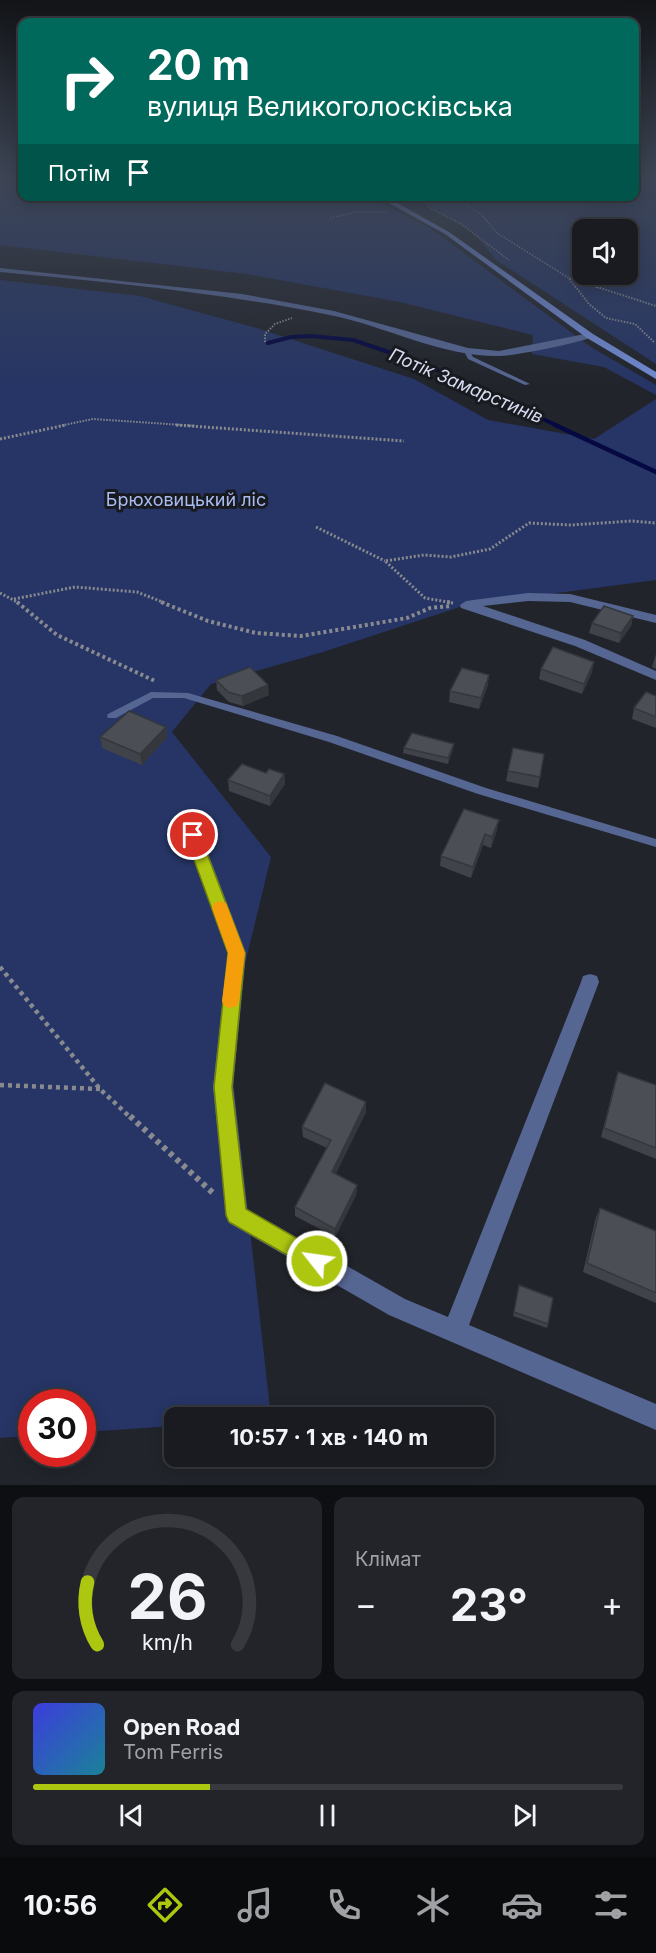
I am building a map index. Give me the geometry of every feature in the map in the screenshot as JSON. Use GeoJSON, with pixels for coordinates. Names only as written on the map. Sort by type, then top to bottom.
{"type":"FeatureCollection","features":[{"type":"Feature","properties":{"kind":"main road"},"geometry":{"type":"LineString","coordinates":[[468,247],[590,336],[656,376]]}},
{"type":"Feature","properties":{"kind":"street"},"geometry":{"type":"LineString","coordinates":[[0,270],[242,296],[334,313],[467,351],[500,354],[590,336]]}},
{"type":"Feature","properties":{"kind":"street"},"geometry":{"type":"LineString","coordinates":[[466,605],[528,597],[570,598],[656,619]]}},
{"type":"Feature","properties":{"kind":"street"},"geometry":{"type":"LineString","coordinates":[[466,605],[580,644],[656,676]]}},
{"type":"Feature","properties":{"kind":"street"},"geometry":{"type":"LineString","coordinates":[[193,835],[237,953],[223,1087],[237,1215],[397,1307],[656,1418]]}},
{"type":"Feature","properties":{"kind":"street"},"geometry":{"type":"LineString","coordinates":[[454,1333],[590,982]]}},
{"type":"Feature","properties":{"kind":"lane"},"geometry":{"type":"LineString","coordinates":[[467,351],[470,358],[527,384]]}},
{"type":"Feature","properties":{"kind":"lane"},"geometry":{"type":"LineString","coordinates":[[112,716],[151,695],[184,695],[333,739],[482,791],[656,843]]}},
{"type":"Feature","properties":{"kind":"path"},"geometry":{"type":"LineString","coordinates":[[520,247],[569,278],[656,306]]}},
{"type":"Feature","properties":{"kind":"path"},"geometry":{"type":"LineString","coordinates":[[569,278],[589,304],[606,318],[635,324],[656,343]]}},
{"type":"Feature","properties":{"kind":"path"},"geometry":{"type":"LineString","coordinates":[[265,342],[265,334],[275,324],[294,317]]}},
{"type":"Feature","properties":{"kind":"path"},"geometry":{"type":"LineString","coordinates":[[0,439],[93,419],[404,441]]}},
{"type":"Feature","properties":{"kind":"path"},"geometry":{"type":"LineString","coordinates":[[385,561],[424,555],[451,557],[490,549],[529,523],[571,525],[632,521],[656,524]]}},
{"type":"Feature","properties":{"kind":"path"},"geometry":{"type":"LineString","coordinates":[[316,527],[348,542],[360,551],[385,561],[407,579],[414,590],[424,598],[466,605]]}},
{"type":"Feature","properties":{"kind":"path"},"geometry":{"type":"LineString","coordinates":[[14,599],[75,586],[137,592],[208,621],[256,633],[301,636],[407,618],[430,608],[466,605]]}},
{"type":"Feature","properties":{"kind":"path"},"geometry":{"type":"LineString","coordinates":[[0,593],[14,599],[57,635],[184,695]]}},
{"type":"Feature","properties":{"kind":"path"},"geometry":{"type":"LineString","coordinates":[[0,966],[100,1089],[237,1215]]}},
{"type":"Feature","properties":{"kind":"path"},"geometry":{"type":"LineString","coordinates":[[0,1085],[100,1089]]}},
{"type":"Feature","properties":{"kind":"green space"},"geometry":{"type":"Polygon","coordinates":[[[20,247],[456,247],[591,347],[656,385],[656,395],[604,367],[532,354],[533,335],[400,302],[247,274],[20,247]]]}},
{"type":"Feature","properties":{"kind":"green space"},"geometry":{"type":"Polygon","coordinates":[[[486,247],[572,247],[572,285],[638,285],[638,247],[656,247],[656,364],[496,260],[486,247]]]}},
{"type":"Feature","properties":{"kind":"green space","name":"Брюховицький ліс"},"geometry":{"type":"Polygon","coordinates":[[[0,280],[140,296],[253,327],[414,379],[488,420],[594,439],[656,399],[656,580],[466,605],[323,652],[211,684],[172,732],[271,857],[228,1034],[270,1407],[164,1407],[164,1427],[96,1431],[96,1389],[18,1389],[18,1437],[0,1438],[0,280]]]}},
{"type":"Feature","properties":{"kind":"building"},"geometry":{"type":"Polygon","coordinates":[[[604,606],[633,616],[621,633],[592,623],[604,606]]]}},
{"type":"Feature","properties":{"kind":"building"},"geometry":{"type":"Polygon","coordinates":[[[553,647],[594,662],[584,684],[541,669],[553,647]]]}},
{"type":"Feature","properties":{"kind":"building"},"geometry":{"type":"Polygon","coordinates":[[[250,667],[268,685],[242,696],[228,692],[216,680],[250,667]]]}},
{"type":"Feature","properties":{"kind":"building"},"geometry":{"type":"Polygon","coordinates":[[[462,668],[489,675],[481,698],[450,691],[462,668]]]}},
{"type":"Feature","properties":{"kind":"building"},"geometry":{"type":"Polygon","coordinates":[[[646,692],[656,696],[656,717],[634,708],[646,692]]]}},
{"type":"Feature","properties":{"kind":"building"},"geometry":{"type":"Polygon","coordinates":[[[129,711],[166,727],[140,754],[100,737],[129,711]]]}},
{"type":"Feature","properties":{"kind":"building"},"geometry":{"type":"Polygon","coordinates":[[[412,733],[454,744],[448,758],[404,748],[412,733]]]}},
{"type":"Feature","properties":{"kind":"building"},"geometry":{"type":"Polygon","coordinates":[[[513,748],[544,754],[540,777],[508,771],[513,748]]]}},
{"type":"Feature","properties":{"kind":"building"},"geometry":{"type":"Polygon","coordinates":[[[242,764],[266,773],[269,769],[284,774],[270,796],[228,780],[242,764]]]}},
{"type":"Feature","properties":{"kind":"building"},"geometry":{"type":"Polygon","coordinates":[[[464,809],[499,820],[492,837],[485,834],[473,867],[441,856],[464,809]]]}},
{"type":"Feature","properties":{"kind":"building"},"geometry":{"type":"Polygon","coordinates":[[[618,1072],[656,1085],[656,1148],[604,1128],[618,1072]]]}},
{"type":"Feature","properties":{"kind":"building"},"geometry":{"type":"Polygon","coordinates":[[[325,1083],[366,1102],[332,1172],[357,1185],[335,1229],[295,1207],[331,1140],[302,1127],[325,1083]]]}},
{"type":"Feature","properties":{"kind":"building"},"geometry":{"type":"Polygon","coordinates":[[[600,1208],[656,1231],[656,1293],[587,1263],[600,1208]]]}},
{"type":"Feature","properties":{"kind":"building"},"geometry":{"type":"Polygon","coordinates":[[[519,1285],[553,1298],[548,1324],[514,1312],[519,1285]]]}},
{"type":"Feature","properties":{"kind":"waterway","name":"Потік Замарстинів"},"geometry":{"type":"LineString","coordinates":[[268,343],[291,337],[311,336],[353,340],[424,364],[558,426]]}},
{"type":"Feature","properties":{"kind":"waterway","name":"Потік Замарстинів"},"geometry":{"type":"LineString","coordinates":[[555,425],[656,472]]}},
{"type":"Feature","properties":{"kind":"slow traffic"},"geometry":{"type":"LineString","coordinates":[[220,908],[237,953],[231,1001]]}},
{"type":"Feature","properties":{"kind":"route"},"geometry":{"type":"LineString","coordinates":[[193,835],[237,953],[223,1087],[237,1215],[317,1261]]}}]}
